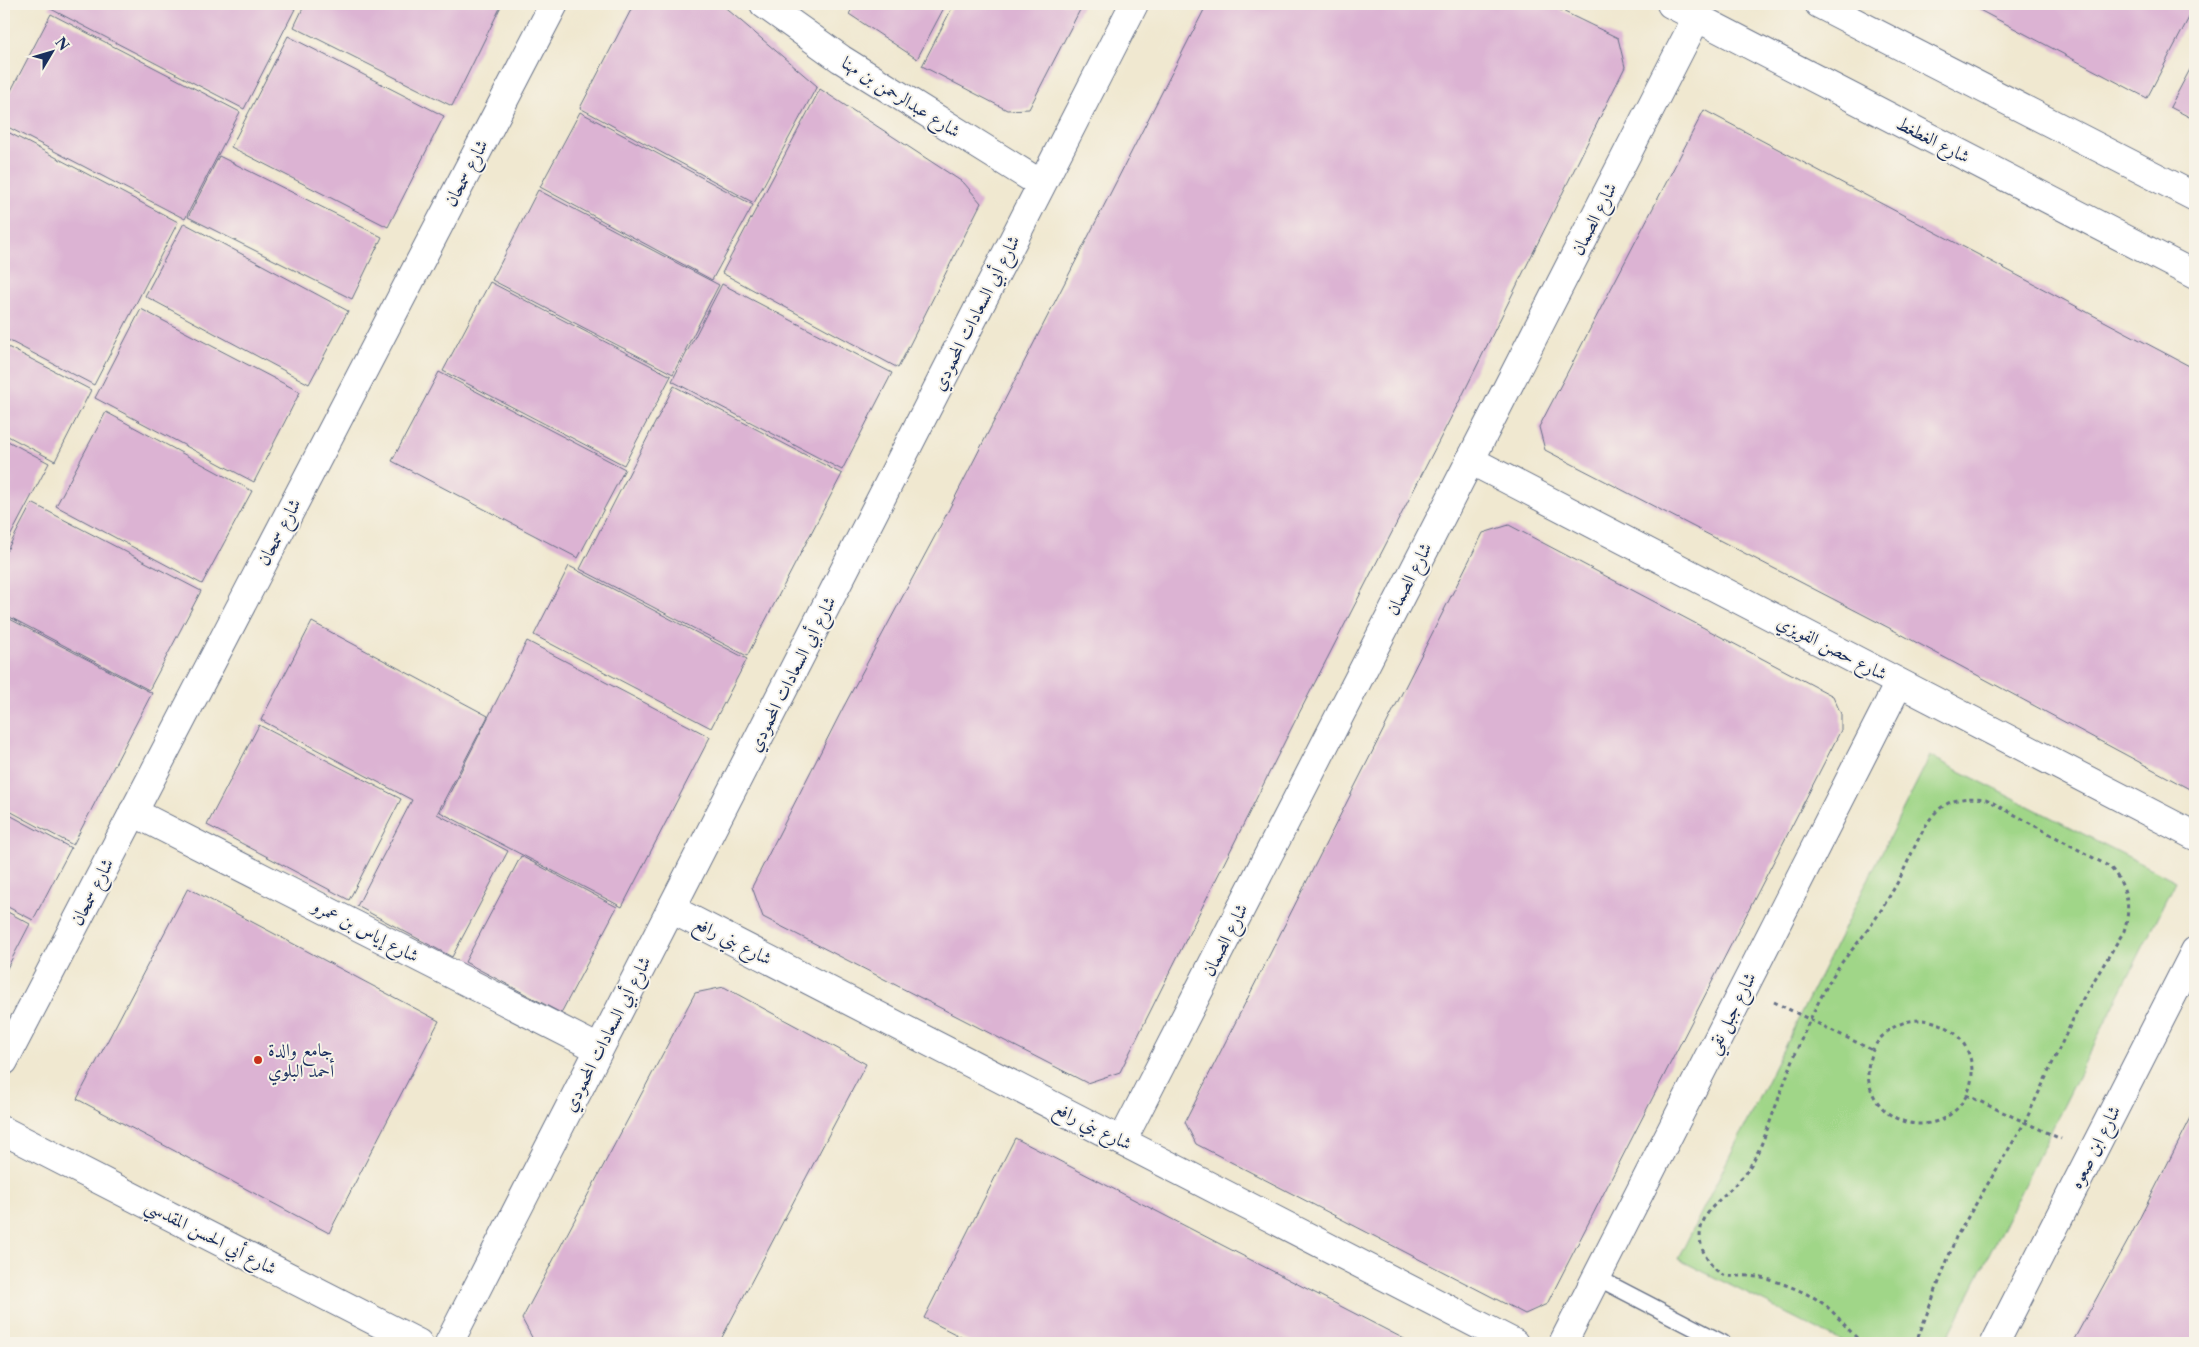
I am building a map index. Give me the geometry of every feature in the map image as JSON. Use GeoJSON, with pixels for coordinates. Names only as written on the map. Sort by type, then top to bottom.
{"type":"FeatureCollection","features":[{"type":"Feature","properties":{"kind":"street","name":"شارع سمحان"},"geometry":{"type":"LineString","coordinates":[[4,1061],[554,4]]}},
{"type":"Feature","properties":{"kind":"street","name":"شارع عبدالرحمن بن مهنا"},"geometry":{"type":"LineString","coordinates":[[764,4],[841,59],[1042,184]]}},
{"type":"Feature","properties":{"kind":"street","name":"شارع أبي السعادات المحمودي"},"geometry":{"type":"LineString","coordinates":[[449,1343],[1134,4]]}},
{"type":"Feature","properties":{"kind":"street","name":"شارع الغطغط"},"geometry":{"type":"LineString","coordinates":[[1671,4],[2195,275]]}},
{"type":"Feature","properties":{"kind":"street"},"geometry":{"type":"LineString","coordinates":[[1819,4],[2195,196]]}},
{"type":"Feature","properties":{"kind":"street","name":"شارع الصمان"},"geometry":{"type":"LineString","coordinates":[[1122,1141],[1697,17]]}},
{"type":"Feature","properties":{"kind":"street","name":"شارع حصن الفويزي"},"geometry":{"type":"LineString","coordinates":[[1470,460],[2195,836]]}},
{"type":"Feature","properties":{"kind":"street","name":"شارع جبل نقي"},"geometry":{"type":"LineString","coordinates":[[1563,1343],[1899,683]]}},
{"type":"Feature","properties":{"kind":"street","name":"شارع إياس بن عمرو"},"geometry":{"type":"LineString","coordinates":[[133,812],[599,1050]]}},
{"type":"Feature","properties":{"kind":"street","name":"شارع بني رافع"},"geometry":{"type":"LineString","coordinates":[[671,909],[1514,1343]]}},
{"type":"Feature","properties":{"kind":"street","name":"شارع ابن صعوه"},"geometry":{"type":"LineString","coordinates":[[1996,1343],[2195,951]]}},
{"type":"Feature","properties":{"kind":"street","name":"شارع أبي الحسن المقدسي"},"geometry":{"type":"LineString","coordinates":[[4,1131],[418,1343]]}},
{"type":"Feature","properties":{"kind":"lane"},"geometry":{"type":"LineString","coordinates":[[1596,1277],[1723,1343]]}},
{"type":"Feature","properties":{"kind":"path"},"geometry":{"type":"LineString","coordinates":[[1863,1343],[1835,1313],[1816,1299],[1795,1288],[1749,1276],[1724,1276],[1713,1268],[1705,1256],[1701,1245],[1703,1221],[1708,1211],[1729,1192],[1746,1171],[1758,1152],[1790,1064],[1810,1019],[1835,972],[1867,932],[1895,888],[1928,821],[1946,804],[1957,799],[1971,797],[1986,799],[2110,867],[2120,878],[2126,891],[2129,906],[2124,931],[2081,1002],[2025,1122],[1956,1237],[1939,1287],[1917,1340],[1912,1343]]}},
{"type":"Feature","properties":{"kind":"path"},"geometry":{"type":"LineString","coordinates":[[1744,987],[1872,1050]]}},
{"type":"Feature","properties":{"kind":"path"},"geometry":{"type":"LineString","coordinates":[[1926,1021],[1942,1025],[1955,1034],[1965,1048],[1970,1063],[1971,1079],[1966,1095],[1958,1108],[1944,1118],[1929,1123],[1913,1124],[1898,1119],[1884,1110],[1874,1097],[1868,1082],[1868,1066],[1872,1050],[1882,1036],[1895,1027],[1910,1022],[1926,1021]]}},
{"type":"Feature","properties":{"kind":"path"},"geometry":{"type":"LineString","coordinates":[[1966,1095],[2092,1154]]}},
{"type":"Feature","properties":{"kind":"green space"},"geometry":{"type":"Polygon","coordinates":[[[1930,756],[2176,881],[1945,1343],[1845,1343],[1678,1259],[1930,756]]]}},
{"type":"Feature","properties":{"kind":"building"},"geometry":{"type":"Polygon","coordinates":[[[51,4],[285,4],[295,9],[244,109],[49,8],[51,4]]]}},
{"type":"Feature","properties":{"kind":"building"},"geometry":{"type":"Polygon","coordinates":[[[305,4],[502,4],[452,106],[294,27],[305,4]]]}},
{"type":"Feature","properties":{"kind":"building"},"geometry":{"type":"Polygon","coordinates":[[[634,4],[721,4],[817,86],[754,203],[580,108],[634,4]]]}},
{"type":"Feature","properties":{"kind":"building"},"geometry":{"type":"Polygon","coordinates":[[[838,4],[849,4],[845,9],[838,4]]]}},
{"type":"Feature","properties":{"kind":"building"},"geometry":{"type":"Polygon","coordinates":[[[855,4],[946,4],[917,59],[849,14],[855,4]]]}},
{"type":"Feature","properties":{"kind":"building"},"geometry":{"type":"Polygon","coordinates":[[[954,4],[1083,4],[1029,109],[1007,110],[922,66],[954,4]]]}},
{"type":"Feature","properties":{"kind":"building"},"geometry":{"type":"Polygon","coordinates":[[[1207,4],[1548,4],[1618,38],[1625,67],[1462,396],[1291,729],[1120,1072],[1087,1083],[763,917],[752,887],[843,708],[943,521],[1207,4]]]}},
{"type":"Feature","properties":{"kind":"building"},"geometry":{"type":"Polygon","coordinates":[[[1968,4],[2195,4],[2195,6],[2147,98],[1968,4]]]}},
{"type":"Feature","properties":{"kind":"building"},"geometry":{"type":"Polygon","coordinates":[[[51,14],[240,112],[185,219],[4,125],[4,104],[51,14]]]}},
{"type":"Feature","properties":{"kind":"building"},"geometry":{"type":"Polygon","coordinates":[[[288,36],[444,116],[388,227],[231,147],[288,36]]]}},
{"type":"Feature","properties":{"kind":"building"},"geometry":{"type":"Polygon","coordinates":[[[2195,60],[2195,120],[2170,107],[2195,60]]]}},
{"type":"Feature","properties":{"kind":"building"},"geometry":{"type":"Polygon","coordinates":[[[820,89],[964,183],[981,203],[898,368],[722,273],[820,89]]]}},
{"type":"Feature","properties":{"kind":"building"},"geometry":{"type":"Polygon","coordinates":[[[1704,110],[2195,369],[2195,792],[1895,631],[1545,450],[1539,427],[1704,110]]]}},
{"type":"Feature","properties":{"kind":"building"},"geometry":{"type":"Polygon","coordinates":[[[580,112],[753,205],[712,280],[540,187],[580,112]]]}},
{"type":"Feature","properties":{"kind":"building"},"geometry":{"type":"Polygon","coordinates":[[[4,130],[178,222],[94,385],[4,338],[4,130]]]}},
{"type":"Feature","properties":{"kind":"building"},"geometry":{"type":"Polygon","coordinates":[[[219,156],[382,237],[352,299],[188,217],[219,156]]]}},
{"type":"Feature","properties":{"kind":"building"},"geometry":{"type":"Polygon","coordinates":[[[538,190],[719,285],[673,374],[492,280],[538,190]]]}},
{"type":"Feature","properties":{"kind":"building"},"geometry":{"type":"Polygon","coordinates":[[[184,223],[348,311],[309,384],[145,296],[184,223]]]}},
{"type":"Feature","properties":{"kind":"building"},"geometry":{"type":"Polygon","coordinates":[[[490,282],[671,376],[624,465],[443,371],[490,282]]]}},
{"type":"Feature","properties":{"kind":"building"},"geometry":{"type":"Polygon","coordinates":[[[722,284],[892,373],[842,470],[672,381],[722,284]]]}},
{"type":"Feature","properties":{"kind":"building"},"geometry":{"type":"Polygon","coordinates":[[[141,309],[300,392],[254,482],[95,398],[141,309]]]}},
{"type":"Feature","properties":{"kind":"building"},"geometry":{"type":"Polygon","coordinates":[[[4,345],[91,390],[55,461],[4,434],[4,345]]]}},
{"type":"Feature","properties":{"kind":"building"},"geometry":{"type":"Polygon","coordinates":[[[439,372],[625,469],[578,558],[392,461],[439,372]]]}},
{"type":"Feature","properties":{"kind":"building"},"geometry":{"type":"Polygon","coordinates":[[[674,386],[842,474],[747,656],[580,569],[674,386]]]}},
{"type":"Feature","properties":{"kind":"building"},"geometry":{"type":"Polygon","coordinates":[[[106,412],[252,491],[202,584],[56,506],[106,412]]]}},
{"type":"Feature","properties":{"kind":"building"},"geometry":{"type":"Polygon","coordinates":[[[4,439],[49,463],[4,548],[4,439]]]}},
{"type":"Feature","properties":{"kind":"building"},"geometry":{"type":"Polygon","coordinates":[[[32,503],[201,591],[149,690],[4,614],[4,556],[32,503]]]}},
{"type":"Feature","properties":{"kind":"building"},"geometry":{"type":"Polygon","coordinates":[[[1509,525],[1833,696],[1841,714],[1841,730],[1547,1304],[1525,1314],[1196,1144],[1185,1122],[1483,533],[1509,525]]]}},
{"type":"Feature","properties":{"kind":"building"},"geometry":{"type":"Polygon","coordinates":[[[569,566],[747,659],[711,728],[534,635],[569,566]]]}},
{"type":"Feature","properties":{"kind":"building"},"geometry":{"type":"Polygon","coordinates":[[[4,616],[152,693],[73,845],[4,808],[4,616]]]}},
{"type":"Feature","properties":{"kind":"building"},"geometry":{"type":"Polygon","coordinates":[[[312,622],[488,716],[437,814],[508,851],[452,957],[357,906],[412,800],[261,720],[312,622]]]}},
{"type":"Feature","properties":{"kind":"building"},"geometry":{"type":"Polygon","coordinates":[[[527,641],[710,737],[622,907],[440,812],[527,641]]]}},
{"type":"Feature","properties":{"kind":"building"},"geometry":{"type":"Polygon","coordinates":[[[259,725],[401,799],[349,900],[207,825],[259,725]]]}},
{"type":"Feature","properties":{"kind":"building"},"geometry":{"type":"Polygon","coordinates":[[[4,812],[71,848],[33,920],[4,905],[4,812]]]}},
{"type":"Feature","properties":{"kind":"building"},"geometry":{"type":"Polygon","coordinates":[[[521,856],[617,907],[561,1013],[465,962],[521,856]]]}},
{"type":"Feature","properties":{"kind":"building","name":"جامع والدة أحمد البلوي"},"geometry":{"type":"Polygon","coordinates":[[[188,888],[439,1021],[329,1233],[77,1099],[188,888]]]}},
{"type":"Feature","properties":{"kind":"building"},"geometry":{"type":"Polygon","coordinates":[[[4,910],[30,924],[4,974],[4,910]]]}},
{"type":"Feature","properties":{"kind":"building"},"geometry":{"type":"Polygon","coordinates":[[[724,987],[866,1064],[719,1343],[535,1343],[522,1319],[695,993],[724,987]]]}},
{"type":"Feature","properties":{"kind":"building"},"geometry":{"type":"Polygon","coordinates":[[[2195,1110],[2195,1343],[2072,1343],[2130,1237],[2195,1110]]]}},
{"type":"Feature","properties":{"kind":"building"},"geometry":{"type":"Polygon","coordinates":[[[1015,1138],[1412,1343],[973,1343],[924,1318],[1015,1138]]]}},
{"type":"Feature","properties":{"kind":"place","name":"جامع والدة أحمد البلوي"},"geometry":{"type":"Point","coordinates":[258,1060]}}]}
